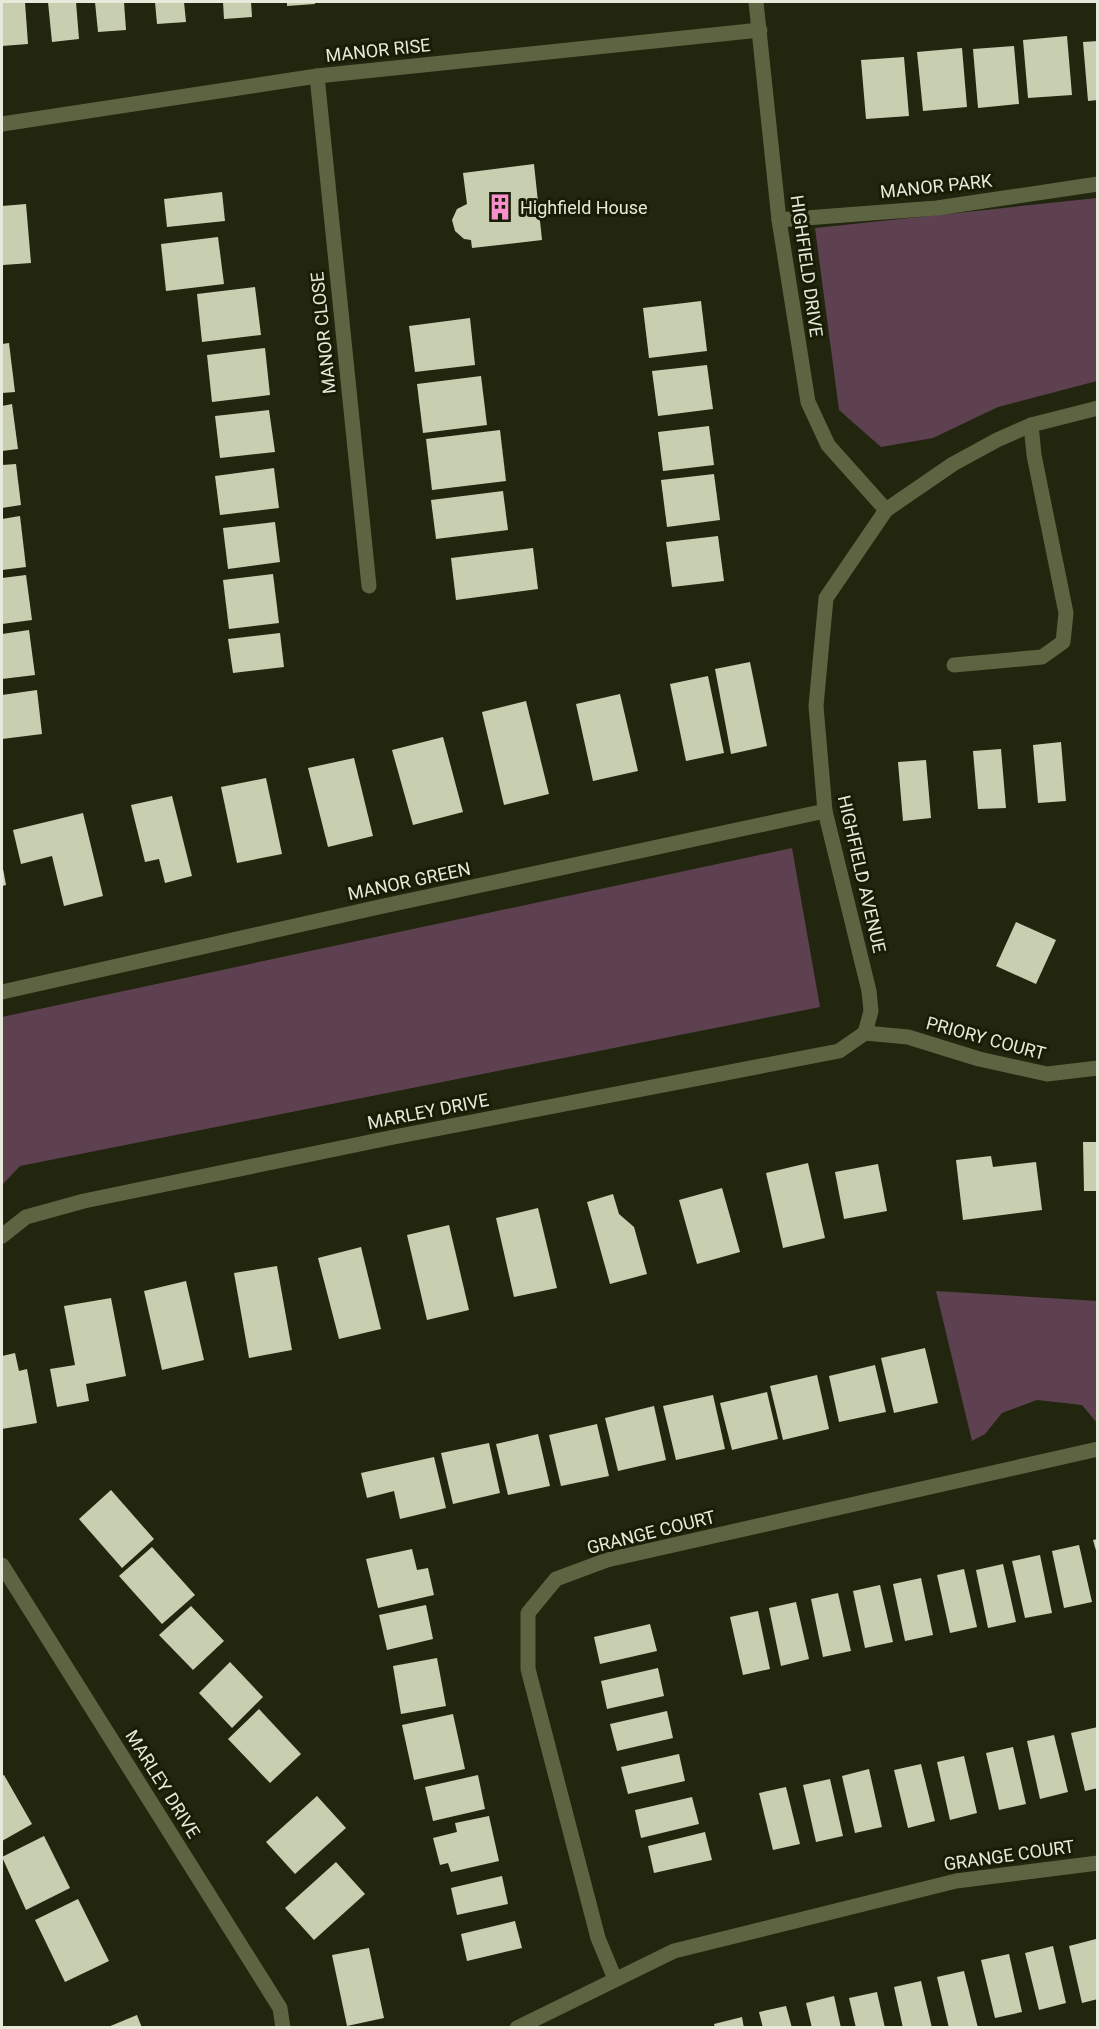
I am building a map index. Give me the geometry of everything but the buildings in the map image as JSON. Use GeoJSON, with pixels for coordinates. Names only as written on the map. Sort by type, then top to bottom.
{"type":"FeatureCollection","features":[{"type":"Feature","properties":{"kind":"street","name":"HIGHFIELD DRIVE"},"geometry":{"type":"LineString","coordinates":[[756,2],[779,220],[808,402],[828,445],[886,510]]}},
{"type":"Feature","properties":{"kind":"street","name":"MANOR RISE"},"geometry":{"type":"LineString","coordinates":[[2,124],[316,76],[760,30]]}},
{"type":"Feature","properties":{"kind":"street","name":"MANOR CLOSE"},"geometry":{"type":"LineString","coordinates":[[316,76],[369,586]]}},
{"type":"Feature","properties":{"kind":"street","name":"MANOR PARK"},"geometry":{"type":"LineString","coordinates":[[779,220],[937,208],[1098,184]]}},
{"type":"Feature","properties":{"kind":"street","name":"HIGHFIELD AVENUE"},"geometry":{"type":"LineString","coordinates":[[866,1033],[872,1011],[870,990],[825,811],[816,706],[826,598],[886,510],[953,464],[997,440],[1031,425],[1098,408]]}},
{"type":"Feature","properties":{"kind":"street"},"geometry":{"type":"LineString","coordinates":[[954,665],[1042,657],[1063,642],[1066,613],[1034,455],[1031,425]]}},
{"type":"Feature","properties":{"kind":"street","name":"MANOR GREEN"},"geometry":{"type":"LineString","coordinates":[[2,992],[379,907],[825,811]]}},
{"type":"Feature","properties":{"kind":"street","name":"PRIORY COURT"},"geometry":{"type":"LineString","coordinates":[[866,1033],[908,1037],[980,1059],[1047,1074],[1098,1068]]}},
{"type":"Feature","properties":{"kind":"street","name":"MARLEY DRIVE"},"geometry":{"type":"LineString","coordinates":[[2,1236],[26,1217],[84,1202],[394,1137],[839,1051],[866,1033]]}},
{"type":"Feature","properties":{"kind":"street","name":"GRANGE COURT"},"geometry":{"type":"LineString","coordinates":[[615,1979],[598,1938],[528,1669],[528,1613],[556,1579],[607,1560],[1098,1449]]}},
{"type":"Feature","properties":{"kind":"street","name":"MARLEY DRIVE"},"geometry":{"type":"LineString","coordinates":[[2,1564],[280,2008],[283,2028]]}},
{"type":"Feature","properties":{"kind":"street","name":"GRANGE COURT"},"geometry":{"type":"LineString","coordinates":[[517,2028],[674,1951],[957,1881],[1098,1863]]}},
{"type":"Feature","properties":{"kind":"shaded area"},"geometry":{"type":"Polygon","coordinates":[[[1097,198],[1097,381],[998,407],[933,438],[881,447],[839,410],[815,228],[1097,198]]]}},
{"type":"Feature","properties":{"kind":"shaded area"},"geometry":{"type":"Polygon","coordinates":[[[792,848],[820,1007],[20,1166],[2,1185],[2,1017],[792,848]]]}},
{"type":"Feature","properties":{"kind":"shaded area"},"geometry":{"type":"Polygon","coordinates":[[[936,1291],[1097,1301],[1097,1423],[1082,1405],[1037,1400],[1002,1413],[985,1434],[972,1441],[936,1291]]]}},
{"type":"Feature","properties":{"kind":"place","name":"Highfield House"},"geometry":{"type":"Point","coordinates":[500,207]}}]}
